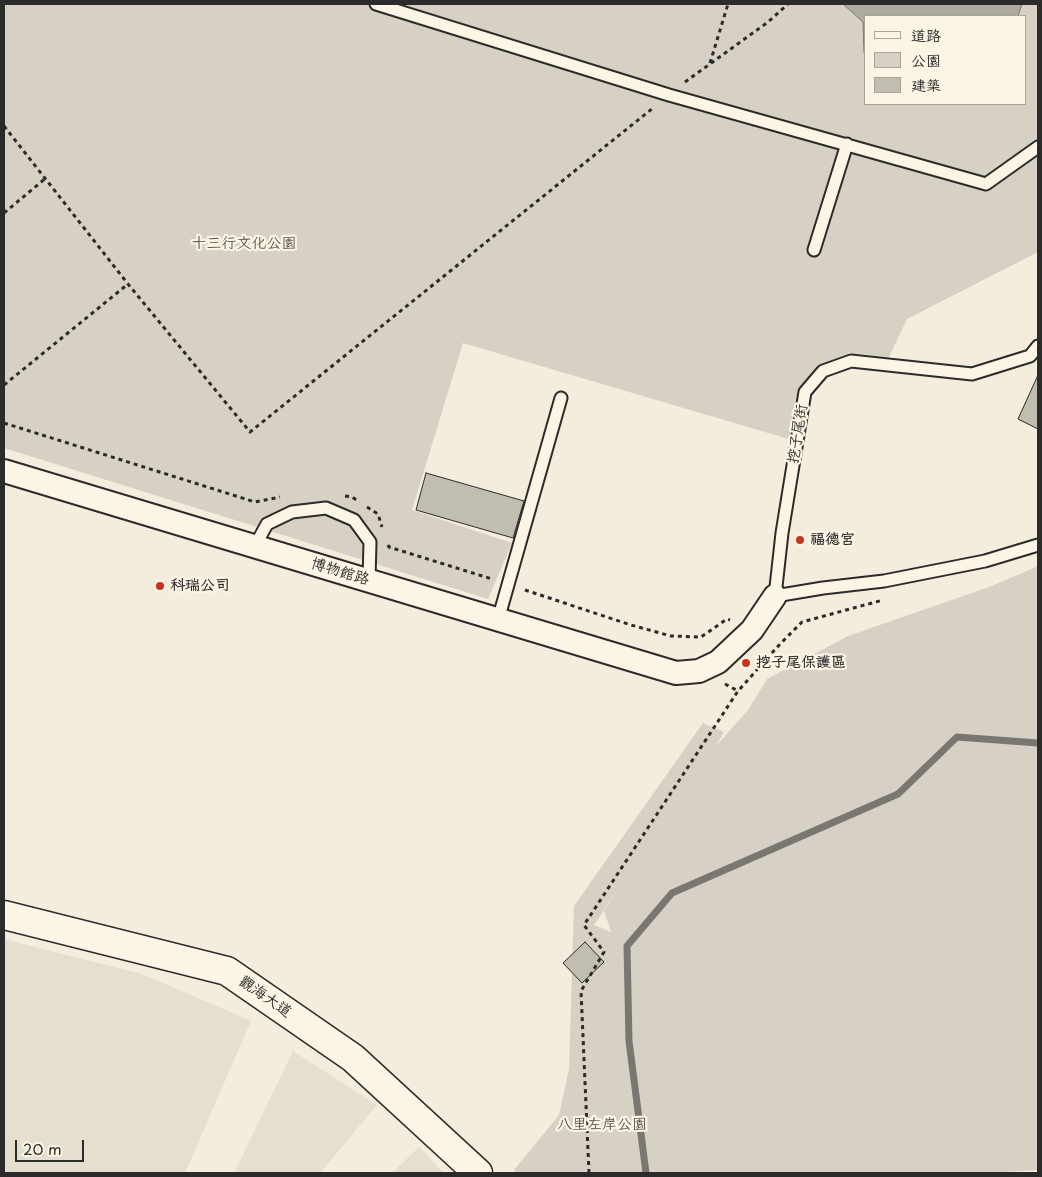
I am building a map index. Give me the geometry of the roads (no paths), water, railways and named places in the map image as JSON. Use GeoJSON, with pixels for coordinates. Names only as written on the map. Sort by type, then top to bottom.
{"type":"FeatureCollection","features":[{"type":"Feature","properties":{"kind":"street","name":"博物館路"},"geometry":{"type":"LineString","coordinates":[[4,471],[676,673]]}},
{"type":"Feature","properties":{"kind":"street","name":"挖子尾街"},"geometry":{"type":"LineString","coordinates":[[676,673],[699,671],[718,662],[752,630],[775,596]]}},
{"type":"Feature","properties":{"kind":"street","name":"觀海大道"},"geometry":{"type":"LineString","coordinates":[[4,915],[227,971],[353,1058],[478,1173]]}},
{"type":"Feature","properties":{"kind":"lane"},"geometry":{"type":"LineString","coordinates":[[376,4],[669,95],[986,184],[1038,147]]}},
{"type":"Feature","properties":{"kind":"lane"},"geometry":{"type":"LineString","coordinates":[[814,250],[847,144]]}},
{"type":"Feature","properties":{"kind":"lane","name":"挖子尾街"},"geometry":{"type":"LineString","coordinates":[[775,596],[782,533],[805,392],[823,371],[851,361],[972,374],[1030,356],[1038,346]]}},
{"type":"Feature","properties":{"kind":"lane"},"geometry":{"type":"LineString","coordinates":[[498,620],[561,398]]}},
{"type":"Feature","properties":{"kind":"lane"},"geometry":{"type":"LineString","coordinates":[[255,546],[267,524],[292,512],[326,508],[354,520],[370,542],[369,580]]}},
{"type":"Feature","properties":{"kind":"lane"},"geometry":{"type":"LineString","coordinates":[[775,596],[822,588],[884,581],[985,561],[1038,544]]}},
{"type":"Feature","properties":{"kind":"waterway"},"geometry":{"type":"LineString","coordinates":[[646,1173],[629,1041],[627,946],[672,893],[898,794],[957,737],[1038,743]]}},
{"type":"Feature","properties":{"kind":"place","name":"福德宮"},"geometry":{"type":"Point","coordinates":[800,540]}},
{"type":"Feature","properties":{"kind":"place","name":"科瑞公司"},"geometry":{"type":"Point","coordinates":[160,586]}},
{"type":"Feature","properties":{"kind":"place","name":"挖子尾保護區"},"geometry":{"type":"Point","coordinates":[746,663]}},
{"type":"Feature","properties":{"kind":"park label","name":"十三行文化公園"},"geometry":{"type":"Point","coordinates":[244,244]}},
{"type":"Feature","properties":{"kind":"park label","name":"八里左岸公園"},"geometry":{"type":"Point","coordinates":[602,1125]}}]}
